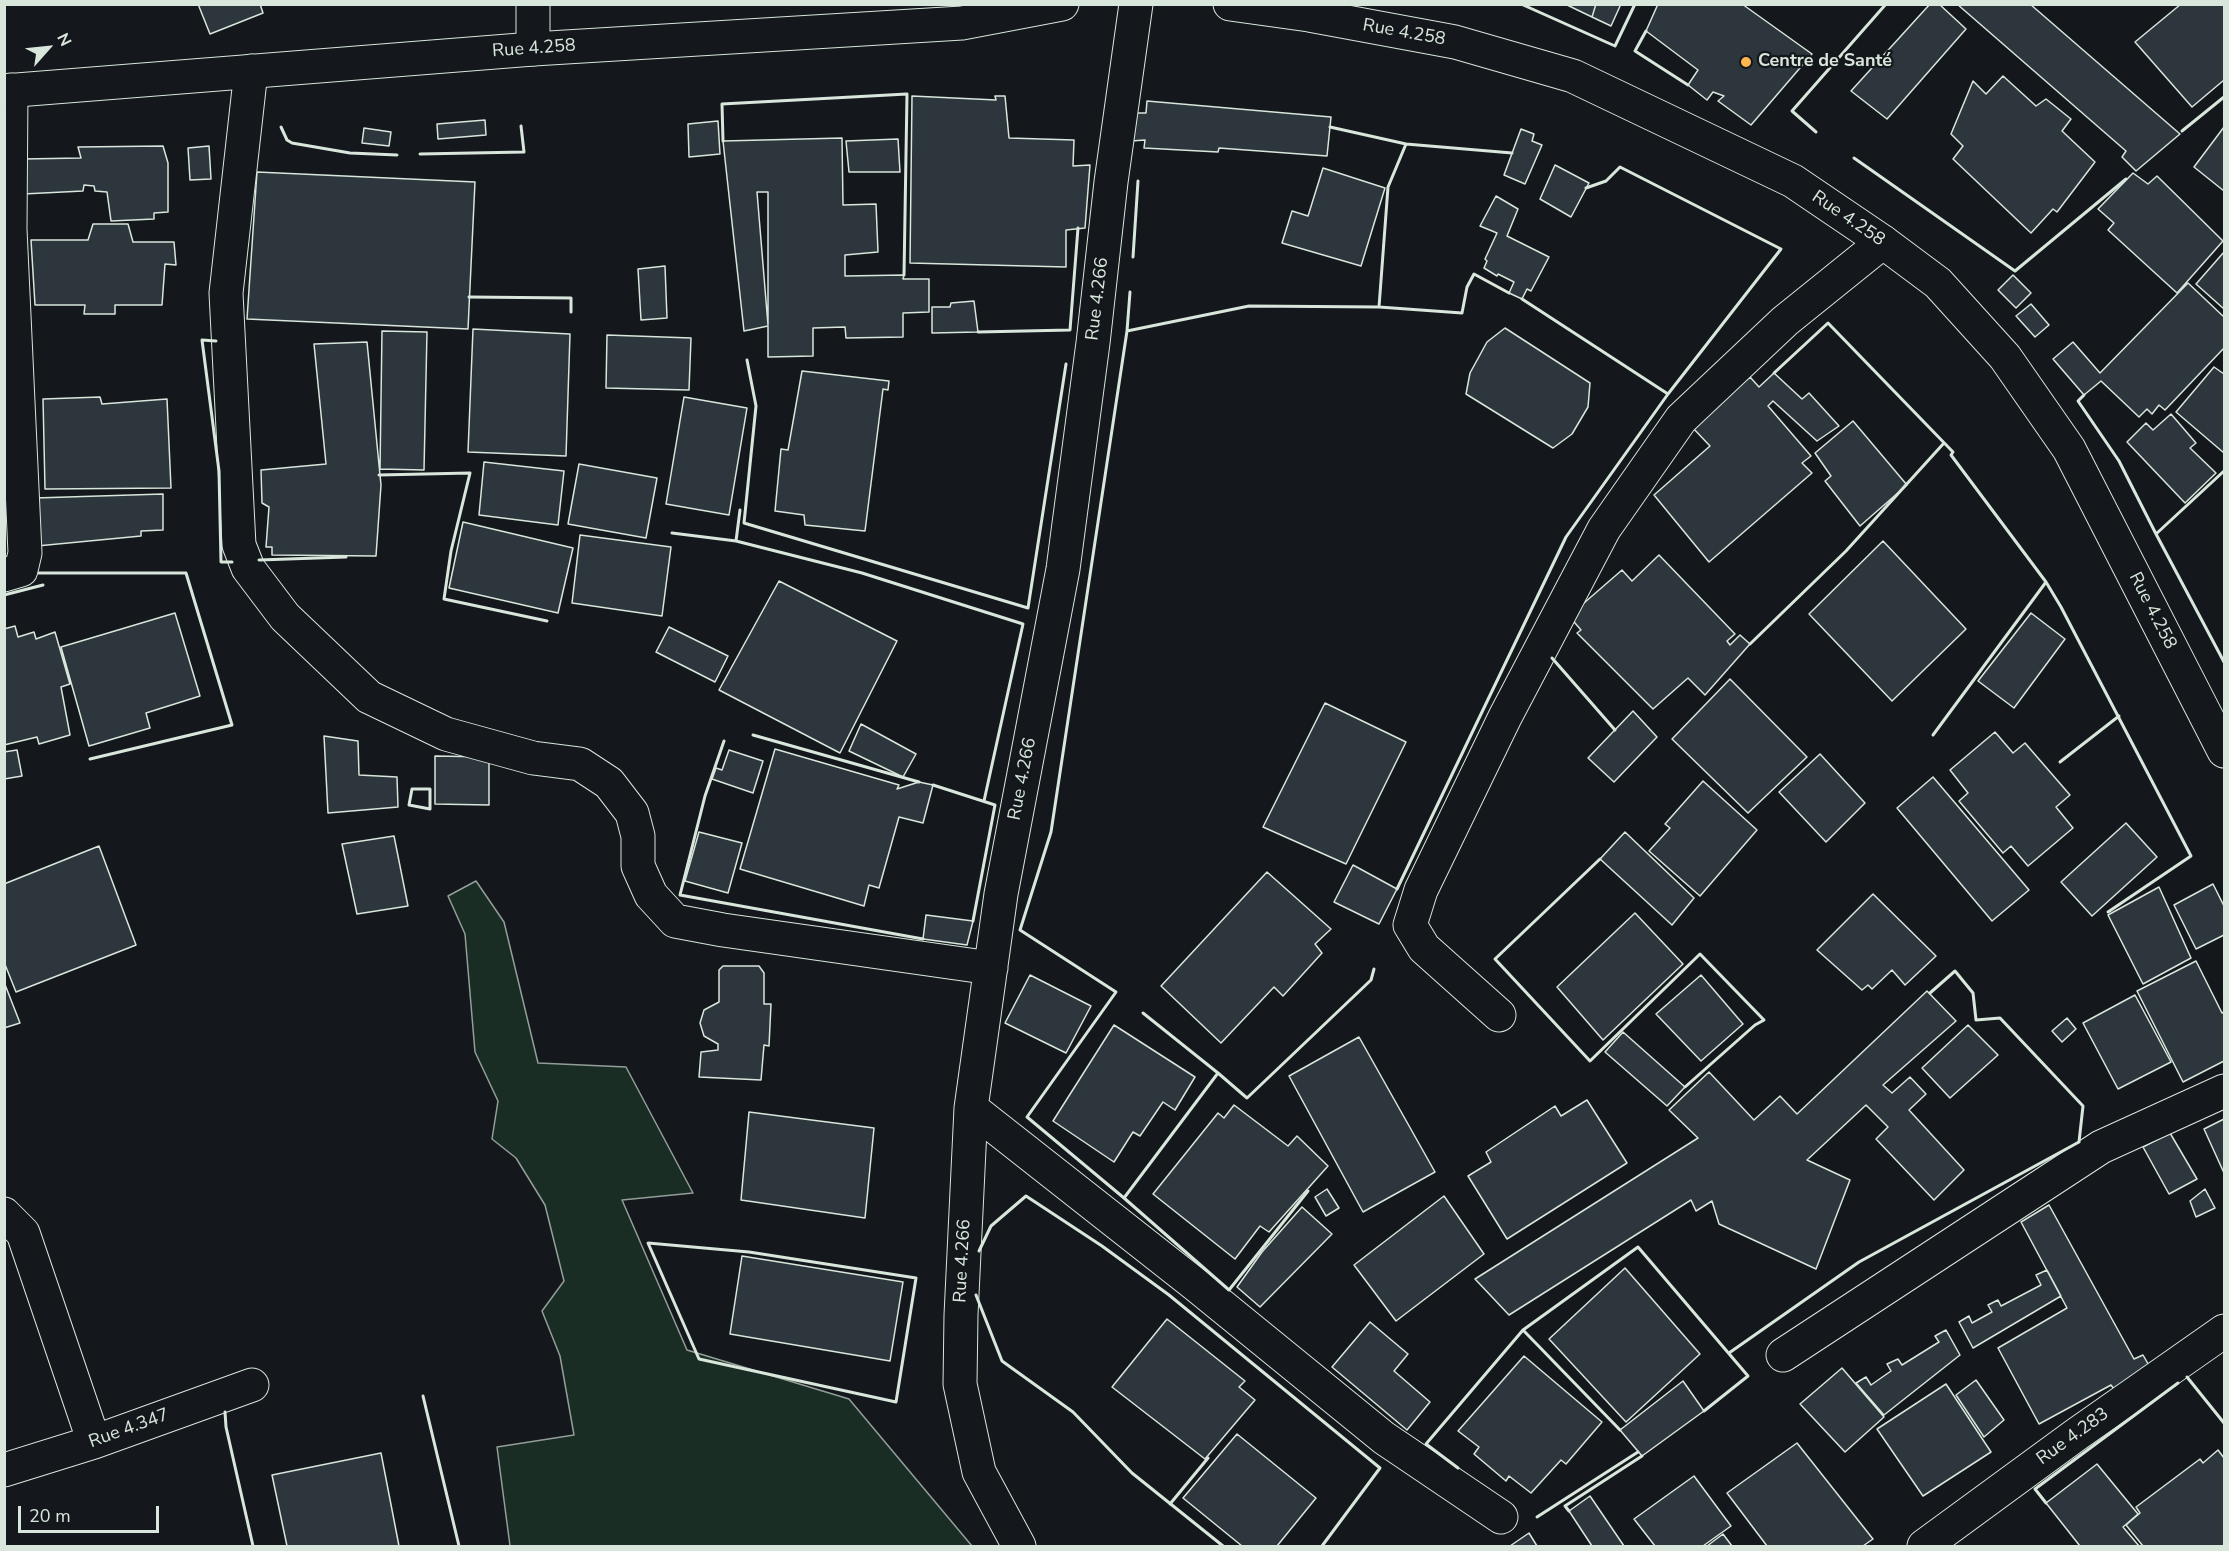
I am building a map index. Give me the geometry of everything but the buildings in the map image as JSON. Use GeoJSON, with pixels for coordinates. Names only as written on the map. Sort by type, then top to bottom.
{"type":"FeatureCollection","features":[{"type":"Feature","properties":{"kind":"main road"},"geometry":{"type":"LineString","coordinates":[[532,4],[533,49]]}},
{"type":"Feature","properties":{"kind":"main road"},"geometry":{"type":"LineString","coordinates":[[962,23],[995,4]]}},
{"type":"Feature","properties":{"kind":"main road","name":"Rue 4.258"},"geometry":{"type":"LineString","coordinates":[[8,90],[533,49],[962,23],[1062,4]]}},
{"type":"Feature","properties":{"kind":"main road","name":"Rue 4.266"},"geometry":{"type":"LineString","coordinates":[[1018,1546],[978,1472],[960,1384],[971,1108],[1003,882],[1063,569],[1093,343],[1111,182],[1136,4]]}},
{"type":"Feature","properties":{"kind":"main road","name":"Rue 4.258"},"geometry":{"type":"LineString","coordinates":[[1230,4],[1298,10],[1455,42],[1573,76],[1793,181],[1883,242],[1938,283],[2005,357],[2069,449],[2224,751]]}},
{"type":"Feature","properties":{"kind":"main road"},"geometry":{"type":"LineString","coordinates":[[251,71],[226,293],[239,545],[248,568],[285,617],[369,697],[446,734],[533,758],[580,764],[609,783],[632,813],[638,836],[638,867],[651,895],[675,921],[723,930],[991,968]]}},
{"type":"Feature","properties":{"kind":"main road"},"geometry":{"type":"LineString","coordinates":[[4,575],[21,570],[26,553],[10,229],[8,90]]}},
{"type":"Feature","properties":{"kind":"main road"},"geometry":{"type":"LineString","coordinates":[[1499,1015],[1424,948],[1410,925],[1421,890],[1505,717],[1604,529],[1681,419],[1785,321],[1883,242]]}},
{"type":"Feature","properties":{"kind":"main road"},"geometry":{"type":"LineString","coordinates":[[1783,1356],[2101,1147],[2224,1091]]}},
{"type":"Feature","properties":{"kind":"main road"},"geometry":{"type":"LineString","coordinates":[[971,1108],[1196,1285],[1384,1438],[1501,1517]]}},
{"type":"Feature","properties":{"kind":"main road"},"geometry":{"type":"LineString","coordinates":[[4,1214],[23,1233],[94,1442]]}},
{"type":"Feature","properties":{"kind":"main road","name":"Rue 4.283"},"geometry":{"type":"LineString","coordinates":[[1924,1546],[2077,1434],[2224,1331]]}},
{"type":"Feature","properties":{"kind":"main road","name":"Rue 4.347"},"geometry":{"type":"LineString","coordinates":[[4,1470],[94,1442],[252,1385]]}},
{"type":"Feature","properties":{"kind":"green space"},"geometry":{"type":"Polygon","coordinates":[[[476,881],[504,922],[538,1063],[626,1067],[693,1193],[622,1200],[687,1350],[849,1399],[972,1546],[510,1546],[497,1447],[574,1435],[560,1356],[542,1311],[564,1281],[545,1205],[516,1158],[492,1139],[498,1101],[475,1052],[465,934],[448,896],[476,881]]]}},
{"type":"Feature","properties":{"kind":"wall"},"geometry":{"type":"LineString","coordinates":[[631,4],[640,4]]}},
{"type":"Feature","properties":{"kind":"wall"},"geometry":{"type":"LineString","coordinates":[[1521,4],[1615,46],[1635,4]]}},
{"type":"Feature","properties":{"kind":"wall"},"geometry":{"type":"LineString","coordinates":[[1816,132],[1792,111],[1886,4]]}},
{"type":"Feature","properties":{"kind":"wall"},"geometry":{"type":"LineString","coordinates":[[1646,31],[1635,51],[1688,85]]}},
{"type":"Feature","properties":{"kind":"wall"},"geometry":{"type":"LineString","coordinates":[[723,141],[722,104],[907,94],[904,275]]}},
{"type":"Feature","properties":{"kind":"wall"},"geometry":{"type":"LineString","coordinates":[[2182,131],[2224,97]]}},
{"type":"Feature","properties":{"kind":"wall"},"geometry":{"type":"LineString","coordinates":[[420,154],[524,152],[521,126]]}},
{"type":"Feature","properties":{"kind":"wall"},"geometry":{"type":"LineString","coordinates":[[281,127],[287,140],[292,143],[350,153],[397,155]]}},
{"type":"Feature","properties":{"kind":"wall"},"geometry":{"type":"LineString","coordinates":[[1130,292],[1127,331],[1249,306],[1379,307],[1388,187],[1406,144],[1330,127]]}},
{"type":"Feature","properties":{"kind":"wall"},"geometry":{"type":"LineString","coordinates":[[1406,144],[1512,153]]}},
{"type":"Feature","properties":{"kind":"wall"},"geometry":{"type":"LineString","coordinates":[[1854,158],[2015,271],[2126,179]]}},
{"type":"Feature","properties":{"kind":"wall"},"geometry":{"type":"LineString","coordinates":[[1397,889],[1566,537],[1668,394],[1781,249],[1620,167],[1606,181],[1586,188]]}},
{"type":"Feature","properties":{"kind":"wall"},"geometry":{"type":"LineString","coordinates":[[1133,257],[1138,181]]}},
{"type":"Feature","properties":{"kind":"wall"},"geometry":{"type":"LineString","coordinates":[[978,332],[1070,330],[1078,228]]}},
{"type":"Feature","properties":{"kind":"wall"},"geometry":{"type":"LineString","coordinates":[[1379,307],[1462,313],[1467,287],[1474,274],[1509,293]]}},
{"type":"Feature","properties":{"kind":"wall"},"geometry":{"type":"LineString","coordinates":[[469,297],[571,298],[571,312]]}},
{"type":"Feature","properties":{"kind":"wall"},"geometry":{"type":"LineString","coordinates":[[1522,299],[1668,394]]}},
{"type":"Feature","properties":{"kind":"wall"},"geometry":{"type":"LineString","coordinates":[[1774,373],[1828,323],[1953,452],[1951,455],[2046,582],[2191,856],[2108,912]]}},
{"type":"Feature","properties":{"kind":"wall"},"geometry":{"type":"LineString","coordinates":[[1127,331],[1051,832],[1020,930],[1116,992],[1027,1117],[1229,1290],[1308,1191]]}},
{"type":"Feature","properties":{"kind":"wall"},"geometry":{"type":"LineString","coordinates":[[216,341],[202,340],[219,471],[221,562],[232,562]]}},
{"type":"Feature","properties":{"kind":"wall"},"geometry":{"type":"LineString","coordinates":[[747,360],[756,406],[744,523],[1028,608],[1066,364]]}},
{"type":"Feature","properties":{"kind":"wall"},"geometry":{"type":"LineString","coordinates":[[2084,395],[2078,401],[2119,461],[2224,662]]}},
{"type":"Feature","properties":{"kind":"wall"},"geometry":{"type":"LineString","coordinates":[[1750,644],[1846,551],[1944,443]]}},
{"type":"Feature","properties":{"kind":"wall"},"geometry":{"type":"LineString","coordinates":[[2156,534],[2224,471]]}},
{"type":"Feature","properties":{"kind":"wall"},"geometry":{"type":"LineString","coordinates":[[379,475],[470,473],[451,551],[444,599],[547,621]]}},
{"type":"Feature","properties":{"kind":"wall"},"geometry":{"type":"LineString","coordinates":[[672,533],[736,541],[740,510]]}},
{"type":"Feature","properties":{"kind":"wall"},"geometry":{"type":"LineString","coordinates":[[736,541],[862,573],[1023,624],[984,801]]}},
{"type":"Feature","properties":{"kind":"wall"},"geometry":{"type":"LineString","coordinates":[[259,560],[346,557]]}},
{"type":"Feature","properties":{"kind":"wall"},"geometry":{"type":"LineString","coordinates":[[39,573],[186,573],[232,725],[90,759]]}},
{"type":"Feature","properties":{"kind":"wall"},"geometry":{"type":"LineString","coordinates":[[1933,735],[2046,582]]}},
{"type":"Feature","properties":{"kind":"wall"},"geometry":{"type":"LineString","coordinates":[[4,595],[43,585]]}},
{"type":"Feature","properties":{"kind":"wall"},"geometry":{"type":"LineString","coordinates":[[1552,658],[1615,730]]}},
{"type":"Feature","properties":{"kind":"wall"},"geometry":{"type":"LineString","coordinates":[[2060,762],[2119,716]]}},
{"type":"Feature","properties":{"kind":"wall"},"geometry":{"type":"LineString","coordinates":[[753,735],[919,782]]}},
{"type":"Feature","properties":{"kind":"wall"},"geometry":{"type":"LineString","coordinates":[[724,741],[705,796],[680,895],[923,939]]}},
{"type":"Feature","properties":{"kind":"wall"},"geometry":{"type":"LineString","coordinates":[[933,785],[995,805],[973,921]]}},
{"type":"Feature","properties":{"kind":"wall"},"geometry":{"type":"LineString","coordinates":[[412,789],[430,789],[430,809],[409,805],[412,789]]}},
{"type":"Feature","properties":{"kind":"wall"},"geometry":{"type":"LineString","coordinates":[[1600,859],[1495,959],[1590,1061],[1700,954],[1764,1020],[1755,1025],[1685,1087]]}},
{"type":"Feature","properties":{"kind":"wall"},"geometry":{"type":"LineString","coordinates":[[1124,1198],[1218,1073],[1247,1098],[1371,980],[1374,969]]}},
{"type":"Feature","properties":{"kind":"wall"},"geometry":{"type":"LineString","coordinates":[[1729,1353],[1859,1262],[2079,1142],[2083,1106],[2000,1018],[1976,1020],[1973,993],[1955,971],[1930,993]]}},
{"type":"Feature","properties":{"kind":"wall"},"geometry":{"type":"LineString","coordinates":[[1143,1013],[1218,1073]]}},
{"type":"Feature","properties":{"kind":"wall"},"geometry":{"type":"LineString","coordinates":[[979,1251],[991,1226],[1026,1196],[1102,1246],[1169,1295],[1380,1468],[1322,1546]]}},
{"type":"Feature","properties":{"kind":"wall"},"geometry":{"type":"LineString","coordinates":[[648,1243],[749,1252],[916,1278],[896,1402],[699,1359],[648,1243]]}},
{"type":"Feature","properties":{"kind":"wall"},"geometry":{"type":"LineString","coordinates":[[1458,1468],[1426,1444],[1523,1330],[1638,1247],[1748,1376],[1704,1411]]}},
{"type":"Feature","properties":{"kind":"wall"},"geometry":{"type":"LineString","coordinates":[[976,1295],[1002,1361],[1073,1412],[1132,1473],[1223,1546]]}},
{"type":"Feature","properties":{"kind":"wall"},"geometry":{"type":"LineString","coordinates":[[1523,1330],[1620,1430]]}},
{"type":"Feature","properties":{"kind":"wall"},"geometry":{"type":"LineString","coordinates":[[2187,1377],[2224,1423]]}},
{"type":"Feature","properties":{"kind":"wall"},"geometry":{"type":"LineString","coordinates":[[2046,1503],[2035,1489],[2178,1383]]}},
{"type":"Feature","properties":{"kind":"wall"},"geometry":{"type":"LineString","coordinates":[[423,1396],[459,1546]]}},
{"type":"Feature","properties":{"kind":"wall"},"geometry":{"type":"LineString","coordinates":[[225,1412],[226,1427],[253,1546]]}},
{"type":"Feature","properties":{"kind":"wall"},"geometry":{"type":"LineString","coordinates":[[1537,1517],[1638,1452]]}},
{"type":"Feature","properties":{"kind":"wall"},"geometry":{"type":"LineString","coordinates":[[1569,1511],[1565,1506],[1642,1456]]}},
{"type":"Feature","properties":{"kind":"wall"},"geometry":{"type":"LineString","coordinates":[[1170,1504],[1208,1458]]}},
{"type":"Feature","properties":{"kind":"place","name":"Centre de Santé"},"geometry":{"type":"Point","coordinates":[1746,62]}}]}
